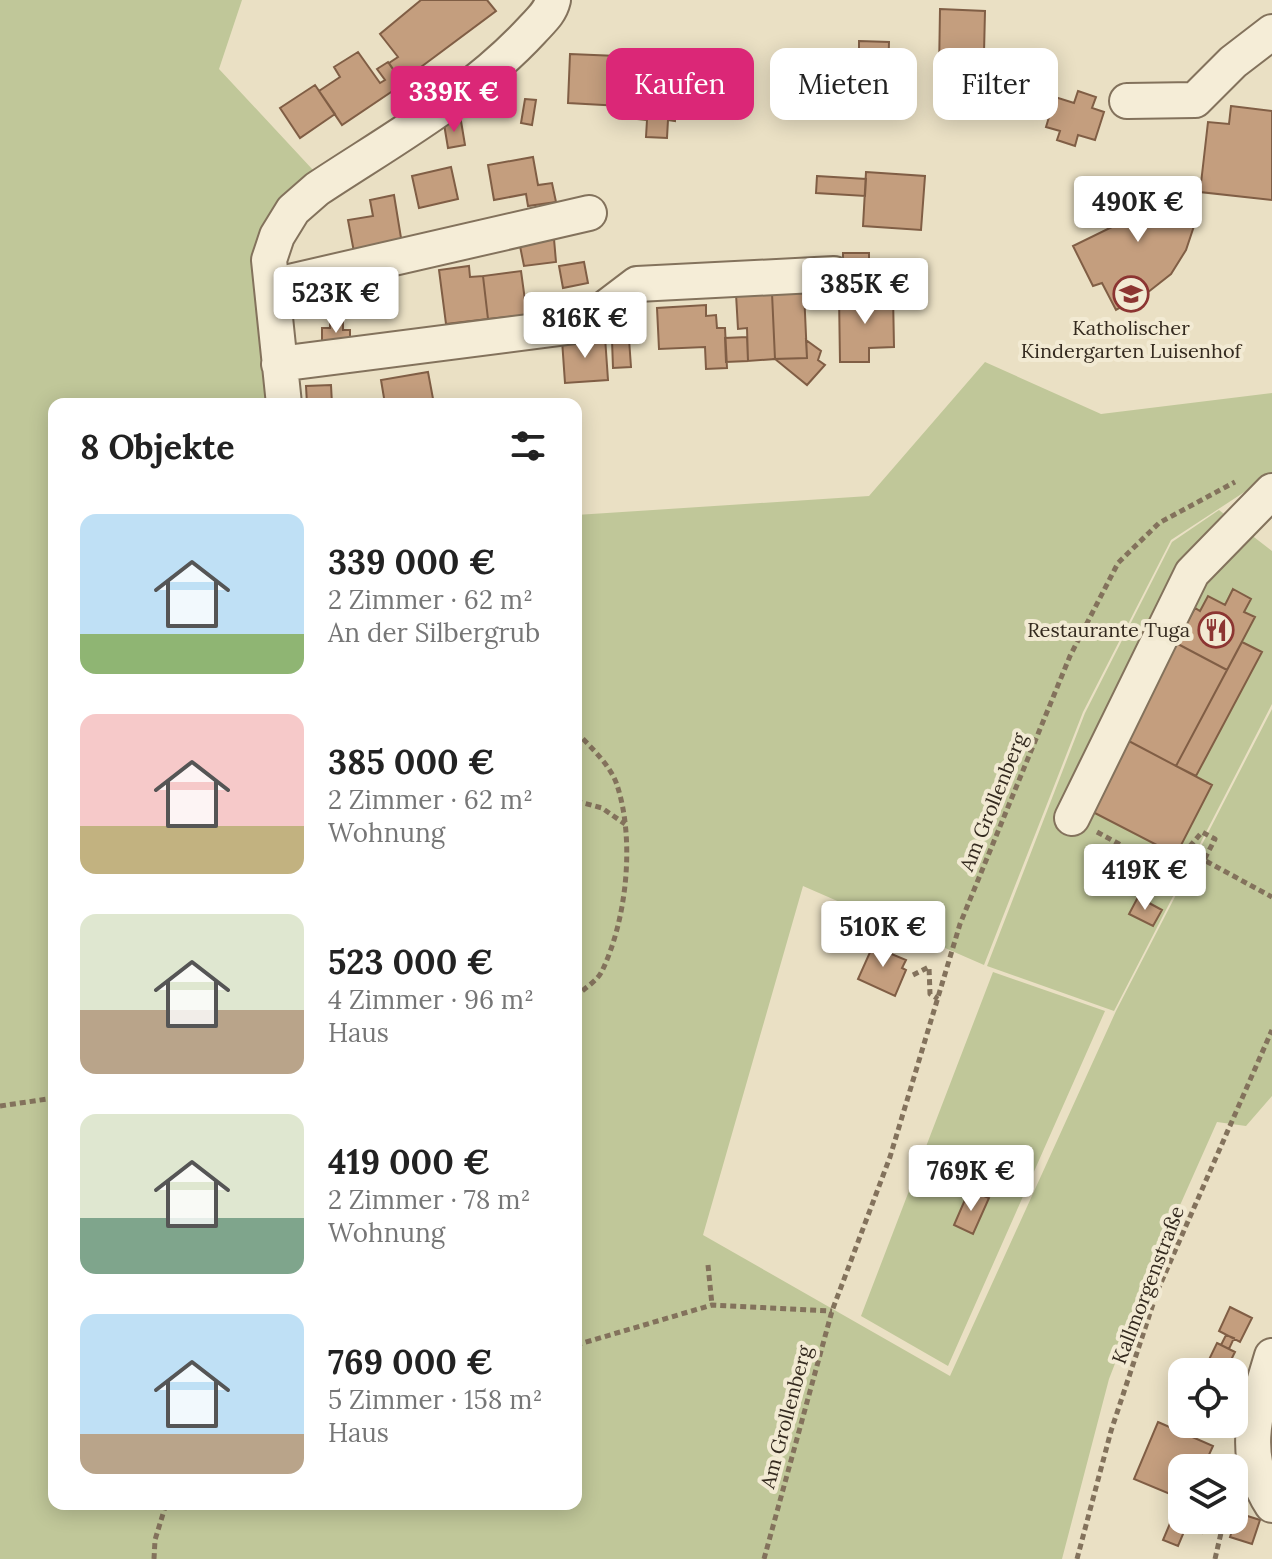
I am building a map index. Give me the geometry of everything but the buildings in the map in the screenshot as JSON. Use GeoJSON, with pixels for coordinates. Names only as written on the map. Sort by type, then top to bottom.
{"type":"FeatureCollection","features":[{"type":"Feature","properties":{"kind":"street"},"geometry":{"type":"LineString","coordinates":[[283,398],[269,260],[277,236],[293,210],[317,189],[477,83],[523,39],[550,9],[553,0]]}},
{"type":"Feature","properties":{"kind":"street"},"geometry":{"type":"LineString","coordinates":[[1127,101],[1195,100],[1233,62],[1272,32]]}},
{"type":"Feature","properties":{"kind":"street"},"geometry":{"type":"LineString","coordinates":[[272,286],[589,213]]}},
{"type":"Feature","properties":{"kind":"street"},"geometry":{"type":"LineString","coordinates":[[279,364],[583,325],[637,284],[834,274]]}},
{"type":"Feature","properties":{"kind":"street"},"geometry":{"type":"LineString","coordinates":[[1072,818],[1192,573],[1260,484]]}},
{"type":"Feature","properties":{"kind":"street"},"geometry":{"type":"LineString","coordinates":[[1272,1356],[1255,1412],[1253,1462],[1272,1505]]}},
{"type":"Feature","properties":{"kind":"path","name":"Am Grollenberg"},"geometry":{"type":"LineString","coordinates":[[764,1559],[832,1311],[890,1157],[960,924],[1070,656],[1118,563],[1159,523],[1260,484]]}},
{"type":"Feature","properties":{"kind":"path"},"geometry":{"type":"LineString","coordinates":[[582,738],[616,782],[626,824],[624,905],[601,973],[582,990]]}},
{"type":"Feature","properties":{"kind":"path"},"geometry":{"type":"LineString","coordinates":[[582,803],[602,808],[626,824]]}},
{"type":"Feature","properties":{"kind":"path"},"geometry":{"type":"LineString","coordinates":[[1072,818],[1145,858],[1155,858],[1173,866],[1202,832],[1215,839],[1204,860],[1272,897]]}},
{"type":"Feature","properties":{"kind":"path"},"geometry":{"type":"LineString","coordinates":[[913,975],[929,967],[930,994],[938,999]]}},
{"type":"Feature","properties":{"kind":"path","name":"Kallmorgenstraße"},"geometry":{"type":"LineString","coordinates":[[1077,1559],[1111,1431],[1157,1292],[1272,1030]]}},
{"type":"Feature","properties":{"kind":"path"},"geometry":{"type":"LineString","coordinates":[[0,1106],[48,1099]]}},
{"type":"Feature","properties":{"kind":"path"},"geometry":{"type":"LineString","coordinates":[[708,1265],[712,1305]]}},
{"type":"Feature","properties":{"kind":"path"},"geometry":{"type":"LineString","coordinates":[[582,1343],[712,1305],[832,1311]]}},
{"type":"Feature","properties":{"kind":"path"},"geometry":{"type":"LineString","coordinates":[[154,1559],[155,1540],[164,1510]]}},
{"type":"Feature","properties":{"kind":"path"},"geometry":{"type":"LineString","coordinates":[[1215,1559],[1221,1534]]}},
{"type":"Feature","properties":{"kind":"green space"},"geometry":{"type":"Polygon","coordinates":[[[0,0],[242,0],[219,69],[313,170],[281,201],[260,229],[274,398],[48,398],[48,1510],[582,1510],[582,515],[869,496],[985,362],[1101,414],[1272,393],[1272,474],[1171,540],[1083,712],[984,965],[803,886],[703,1235],[950,1376],[1116,1011],[1272,709],[1272,1096],[1246,1126],[1217,1122],[1153,1266],[1109,1379],[1062,1559],[0,1559],[0,0]]]}},
{"type":"Feature","properties":{"kind":"green space"},"geometry":{"type":"Polygon","coordinates":[[[1219,510],[1272,551],[1272,704],[1114,1011],[987,966],[1085,713],[1172,542],[1219,510]]]}},
{"type":"Feature","properties":{"kind":"green space"},"geometry":{"type":"Polygon","coordinates":[[[993,972],[1105,1011],[948,1366],[861,1316],[993,972]]]}},
{"type":"Feature","properties":{"kind":"place","name":"Katholischer Kindergarten Luisenhof"},"geometry":{"type":"Point","coordinates":[1131,294]}},
{"type":"Feature","properties":{"kind":"place","name":"Restaurante Tuga"},"geometry":{"type":"Point","coordinates":[1216,630]}}]}
